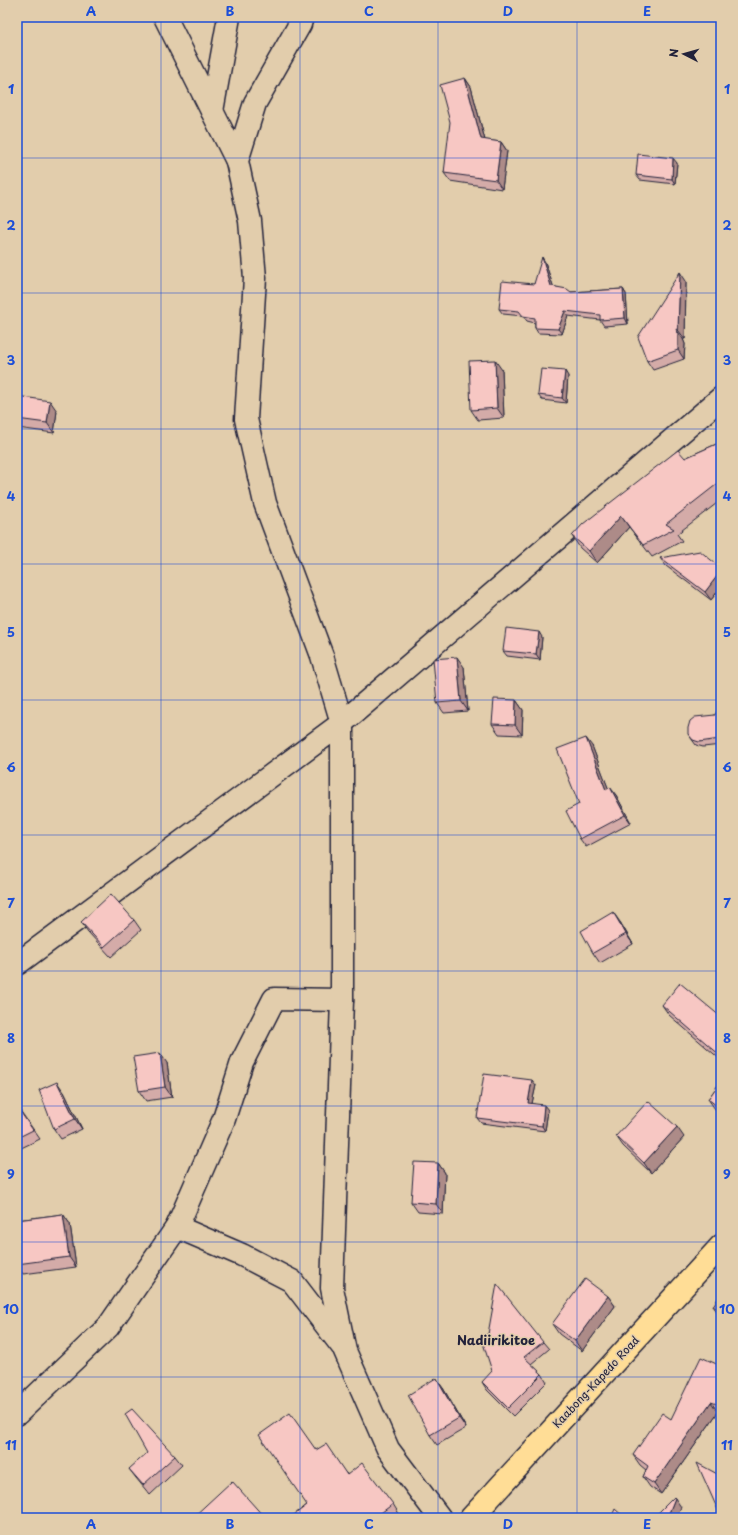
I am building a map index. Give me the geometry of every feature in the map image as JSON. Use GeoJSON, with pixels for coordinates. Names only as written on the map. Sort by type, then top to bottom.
{"type":"FeatureCollection","features":[{"type":"Feature","properties":{"kind":"main road","name":"Kaabong-Kapedo Road"},"geometry":{"type":"LineString","coordinates":[[471,1518],[721,1246]]}},
{"type":"Feature","properties":{"kind":"street"},"geometry":{"type":"LineString","coordinates":[[165,17],[237,161],[250,221],[255,278],[246,419],[265,503],[322,656],[342,723],[342,1000],[332,1288],[345,1351],[388,1449],[440,1518]]}},
{"type":"Feature","properties":{"kind":"street"},"geometry":{"type":"LineString","coordinates":[[212,111],[228,17]]}},
{"type":"Feature","properties":{"kind":"street"},"geometry":{"type":"LineString","coordinates":[[237,161],[255,103],[300,24],[302,17]]}},
{"type":"Feature","properties":{"kind":"street"},"geometry":{"type":"LineString","coordinates":[[17,964],[342,723],[721,398]]}},
{"type":"Feature","properties":{"kind":"street"},"geometry":{"type":"LineString","coordinates":[[17,1414],[108,1327],[178,1227],[224,1119],[242,1062],[274,999],[342,1000]]}},
{"type":"Feature","properties":{"kind":"street"},"geometry":{"type":"LineString","coordinates":[[178,1227],[242,1255],[292,1281],[345,1351]]}},
{"type":"Feature","properties":{"kind":"building"},"geometry":{"type":"Polygon","coordinates":[[[465,78],[481,139],[501,142],[496,180],[444,173],[450,122],[440,85],[465,78]]]}},
{"type":"Feature","properties":{"kind":"building"},"geometry":{"type":"Polygon","coordinates":[[[638,154],[673,158],[672,179],[636,175],[638,154]]]}},
{"type":"Feature","properties":{"kind":"building"},"geometry":{"type":"Polygon","coordinates":[[[542,257],[551,286],[567,289],[571,292],[623,289],[625,318],[600,320],[600,315],[565,311],[558,329],[535,328],[535,318],[523,316],[519,311],[499,309],[502,281],[534,284],[542,257]]]}},
{"type":"Feature","properties":{"kind":"building"},"geometry":{"type":"Polygon","coordinates":[[[680,272],[678,330],[676,329],[678,335],[678,350],[647,361],[638,337],[680,272]]]}},
{"type":"Feature","properties":{"kind":"building"},"geometry":{"type":"Polygon","coordinates":[[[495,360],[497,408],[471,410],[469,361],[495,360]]]}},
{"type":"Feature","properties":{"kind":"building"},"geometry":{"type":"Polygon","coordinates":[[[541,369],[565,371],[562,398],[538,395],[541,369]]]}},
{"type":"Feature","properties":{"kind":"building"},"geometry":{"type":"Polygon","coordinates":[[[17,396],[50,401],[47,423],[17,419],[17,396]]]}},
{"type":"Feature","properties":{"kind":"building"},"geometry":{"type":"Polygon","coordinates":[[[721,442],[721,481],[666,524],[674,529],[643,545],[621,516],[589,551],[572,536],[583,524],[678,450],[685,458],[721,442]]]}},
{"type":"Feature","properties":{"kind":"building"},"geometry":{"type":"Polygon","coordinates":[[[700,551],[721,568],[721,571],[705,592],[660,558],[700,551]]]}},
{"type":"Feature","properties":{"kind":"building"},"geometry":{"type":"Polygon","coordinates":[[[506,628],[539,632],[536,654],[503,651],[506,628]]]}},
{"type":"Feature","properties":{"kind":"building"},"geometry":{"type":"Polygon","coordinates":[[[457,657],[461,701],[437,703],[433,659],[457,657]]]}},
{"type":"Feature","properties":{"kind":"building"},"geometry":{"type":"Polygon","coordinates":[[[494,699],[516,700],[515,725],[492,724],[494,699]]]}},
{"type":"Feature","properties":{"kind":"building"},"geometry":{"type":"Polygon","coordinates":[[[720,706],[721,748],[720,739],[699,742],[693,740],[688,734],[690,721],[695,717],[715,715],[720,706]]]}},
{"type":"Feature","properties":{"kind":"building"},"geometry":{"type":"Polygon","coordinates":[[[586,738],[606,790],[610,787],[625,815],[580,839],[566,811],[579,804],[557,749],[586,738]]]}},
{"type":"Feature","properties":{"kind":"building"},"geometry":{"type":"Polygon","coordinates":[[[111,894],[134,920],[104,947],[81,922],[111,894]]]}},
{"type":"Feature","properties":{"kind":"building"},"geometry":{"type":"Polygon","coordinates":[[[613,912],[626,934],[593,953],[581,931],[613,912]]]}},
{"type":"Feature","properties":{"kind":"building"},"geometry":{"type":"Polygon","coordinates":[[[680,983],[721,1017],[721,1056],[662,1005],[680,983]]]}},
{"type":"Feature","properties":{"kind":"building"},"geometry":{"type":"Polygon","coordinates":[[[160,1053],[165,1087],[139,1091],[133,1057],[160,1053]]]}},
{"type":"Feature","properties":{"kind":"building"},"geometry":{"type":"Polygon","coordinates":[[[484,1074],[532,1080],[528,1103],[544,1105],[542,1126],[477,1118],[484,1074]]]}},
{"type":"Feature","properties":{"kind":"building"},"geometry":{"type":"Polygon","coordinates":[[[721,1081],[721,1109],[708,1099],[721,1081]]]}},
{"type":"Feature","properties":{"kind":"building"},"geometry":{"type":"Polygon","coordinates":[[[57,1082],[75,1119],[54,1129],[39,1090],[57,1082]]]}},
{"type":"Feature","properties":{"kind":"building"},"geometry":{"type":"Polygon","coordinates":[[[648,1101],[677,1127],[644,1163],[616,1136],[648,1101]]]}},
{"type":"Feature","properties":{"kind":"building"},"geometry":{"type":"Polygon","coordinates":[[[17,1107],[33,1130],[17,1138],[17,1107]]]}},
{"type":"Feature","properties":{"kind":"building"},"geometry":{"type":"Polygon","coordinates":[[[414,1162],[438,1163],[436,1204],[411,1202],[414,1162]]]}},
{"type":"Feature","properties":{"kind":"building"},"geometry":{"type":"Polygon","coordinates":[[[63,1214],[69,1257],[17,1264],[17,1220],[63,1214]]]}},
{"type":"Feature","properties":{"kind":"building"},"geometry":{"type":"Polygon","coordinates":[[[585,1279],[608,1296],[575,1341],[552,1324],[585,1279]]]}},
{"type":"Feature","properties":{"kind":"building"},"geometry":{"type":"Polygon","coordinates":[[[497,1284],[543,1342],[524,1357],[542,1374],[508,1408],[482,1382],[492,1371],[481,1337],[488,1334],[497,1284]]]}},
{"type":"Feature","properties":{"kind":"building"},"geometry":{"type":"Polygon","coordinates":[[[721,1294],[721,1311],[713,1306],[721,1294]]]}},
{"type":"Feature","properties":{"kind":"building"},"geometry":{"type":"Polygon","coordinates":[[[701,1357],[721,1366],[721,1395],[717,1404],[711,1402],[654,1484],[643,1477],[648,1466],[633,1455],[662,1413],[671,1419],[701,1357]]]}},
{"type":"Feature","properties":{"kind":"building"},"geometry":{"type":"Polygon","coordinates":[[[436,1378],[459,1418],[430,1435],[408,1395],[436,1378]]]}},
{"type":"Feature","properties":{"kind":"building"},"geometry":{"type":"Polygon","coordinates":[[[132,1409],[175,1456],[143,1485],[129,1469],[147,1453],[125,1414],[132,1409]]]}},
{"type":"Feature","properties":{"kind":"building"},"geometry":{"type":"Polygon","coordinates":[[[290,1413],[316,1450],[326,1444],[347,1475],[362,1463],[393,1504],[374,1518],[290,1518],[307,1505],[259,1435],[290,1413]]]}},
{"type":"Feature","properties":{"kind":"building"},"geometry":{"type":"Polygon","coordinates":[[[697,1463],[721,1476],[721,1517],[697,1463]]]}},
{"type":"Feature","properties":{"kind":"building"},"geometry":{"type":"Polygon","coordinates":[[[232,1481],[265,1518],[192,1518],[232,1481]]]}},
{"type":"Feature","properties":{"kind":"building"},"geometry":{"type":"Polygon","coordinates":[[[674,1497],[675,1498],[667,1518],[653,1518],[674,1497]]]}},
{"type":"Feature","properties":{"kind":"building"},"geometry":{"type":"Polygon","coordinates":[[[615,1509],[625,1518],[611,1518],[615,1509]]]}},
{"type":"Feature","properties":{"kind":"district","name":"Nadiirikitoe"},"geometry":{"type":"Point","coordinates":[496,1340]}}]}
